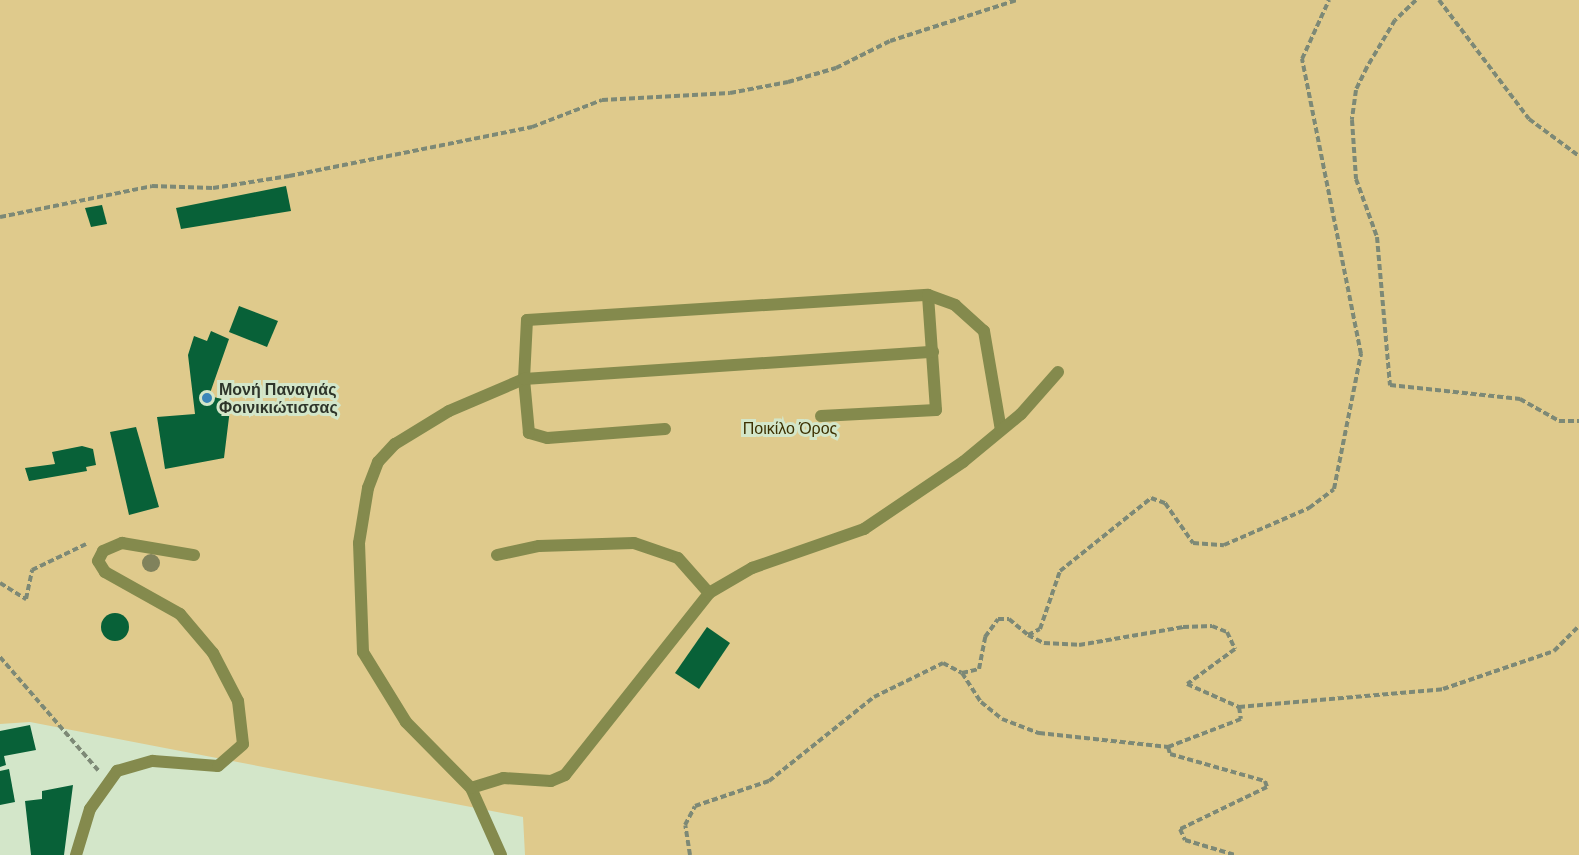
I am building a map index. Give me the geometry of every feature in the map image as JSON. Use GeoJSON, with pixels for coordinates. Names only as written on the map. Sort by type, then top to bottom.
{"type":"FeatureCollection","features":[{"type":"Feature","properties":{"kind":"lane"},"geometry":{"type":"LineString","coordinates":[[821,416],[936,410],[928,295]]}},
{"type":"Feature","properties":{"kind":"lane"},"geometry":{"type":"LineString","coordinates":[[665,429],[534,436],[524,378],[527,320],[928,295],[965,311],[984,331],[1001,430]]}},
{"type":"Feature","properties":{"kind":"lane"},"geometry":{"type":"LineString","coordinates":[[501,855],[471,788],[406,722],[363,652],[359,543],[368,488],[378,462],[395,444],[450,411],[524,378],[933,352]]}},
{"type":"Feature","properties":{"kind":"lane"},"geometry":{"type":"LineString","coordinates":[[471,788],[503,778],[551,781],[565,775],[710,593],[752,568],[864,529],[1001,430],[1058,372]]}},
{"type":"Feature","properties":{"kind":"lane"},"geometry":{"type":"LineString","coordinates":[[76,855],[90,809],[107,779],[129,763],[218,766],[243,744],[238,701],[213,653],[180,614],[105,572],[98,561],[104,551],[140,542],[194,555]]}},
{"type":"Feature","properties":{"kind":"lane"},"geometry":{"type":"LineString","coordinates":[[497,555],[539,546],[634,543],[678,558],[710,593]]}},
{"type":"Feature","properties":{"kind":"path"},"geometry":{"type":"LineString","coordinates":[[0,217],[152,186],[213,188],[289,176],[532,127],[602,100],[730,93],[788,82],[836,68],[890,41],[1017,0]]}},
{"type":"Feature","properties":{"kind":"path"},"geometry":{"type":"LineString","coordinates":[[1028,635],[1040,629],[1060,571],[1151,498],[1165,503],[1193,543],[1224,545],[1309,508],[1334,489],[1361,354],[1302,59],[1329,0]]}},
{"type":"Feature","properties":{"kind":"path"},"geometry":{"type":"LineString","coordinates":[[1416,0],[1395,20],[1367,67],[1356,90],[1352,120],[1353,162],[1377,237],[1390,385],[1520,399],[1559,421],[1579,421]]}},
{"type":"Feature","properties":{"kind":"path"},"geometry":{"type":"LineString","coordinates":[[1438,0],[1529,119],[1579,156]]}},
{"type":"Feature","properties":{"kind":"path"},"geometry":{"type":"LineString","coordinates":[[0,583],[26,599],[37,565],[76,544],[104,551]]}},
{"type":"Feature","properties":{"kind":"path"},"geometry":{"type":"LineString","coordinates":[[962,674],[979,669],[985,637],[998,619],[1009,619],[1028,635],[1044,643],[1078,645],[1212,626],[1227,632],[1235,649],[1187,684],[1239,707],[1443,689],[1554,651],[1579,626]]}},
{"type":"Feature","properties":{"kind":"path"},"geometry":{"type":"LineString","coordinates":[[0,657],[107,779]]}},
{"type":"Feature","properties":{"kind":"path"},"geometry":{"type":"LineString","coordinates":[[690,855],[685,825],[695,806],[770,781],[874,697],[943,663],[962,674],[981,702],[1002,719],[1039,733],[1168,747],[1241,719],[1239,707]]}},
{"type":"Feature","properties":{"kind":"path"},"geometry":{"type":"LineString","coordinates":[[1168,747],[1170,754],[1265,781],[1267,787],[1180,829],[1185,840],[1235,855]]}},
{"type":"Feature","properties":{"kind":"green space","name":"Ποικίλο Όρος"},"geometry":{"type":"Polygon","coordinates":[[[0,0],[1579,0],[1579,855],[525,855],[523,817],[30,722],[0,724],[0,0]]]}},
{"type":"Feature","properties":{"kind":"building"},"geometry":{"type":"Polygon","coordinates":[[[286,186],[291,211],[181,229],[176,208],[286,186]]]}},
{"type":"Feature","properties":{"kind":"building"},"geometry":{"type":"Polygon","coordinates":[[[102,205],[107,224],[91,227],[85,208],[102,205]]]}},
{"type":"Feature","properties":{"kind":"building"},"geometry":{"type":"Polygon","coordinates":[[[239,306],[278,321],[267,347],[229,332],[239,306]]]}},
{"type":"Feature","properties":{"kind":"building","name":"Μονή Παναγιάς Φοινικιώτισσας"},"geometry":{"type":"Polygon","coordinates":[[[211,331],[229,339],[209,396],[231,401],[224,458],[165,469],[157,417],[195,414],[188,355],[194,336],[207,341],[211,331]]]}},
{"type":"Feature","properties":{"kind":"building"},"geometry":{"type":"Polygon","coordinates":[[[136,427],[159,507],[129,515],[110,432],[136,427]]]}},
{"type":"Feature","properties":{"kind":"building"},"geometry":{"type":"Polygon","coordinates":[[[82,446],[93,449],[96,465],[86,467],[87,471],[29,481],[25,468],[55,464],[52,452],[82,446]]]}},
{"type":"Feature","properties":{"kind":"building"},"geometry":{"type":"Polygon","coordinates":[[[115,613],[125,617],[129,627],[125,637],[115,641],[105,637],[101,627],[105,617],[115,613]]]}},
{"type":"Feature","properties":{"kind":"building"},"geometry":{"type":"Polygon","coordinates":[[[707,627],[730,643],[699,689],[675,673],[707,627]]]}},
{"type":"Feature","properties":{"kind":"building"},"geometry":{"type":"Polygon","coordinates":[[[30,725],[36,750],[4,756],[6,765],[0,767],[0,731],[30,725]]]}},
{"type":"Feature","properties":{"kind":"building"},"geometry":{"type":"Polygon","coordinates":[[[9,769],[15,802],[0,805],[0,771],[9,769]]]}},
{"type":"Feature","properties":{"kind":"building"},"geometry":{"type":"Polygon","coordinates":[[[73,785],[64,855],[31,855],[25,801],[42,799],[42,791],[73,785]]]}},
{"type":"Feature","properties":{"kind":"place","name":"Μονή Παναγιάς Φοινικιώτισσας"},"geometry":{"type":"Point","coordinates":[207,398]}}]}
